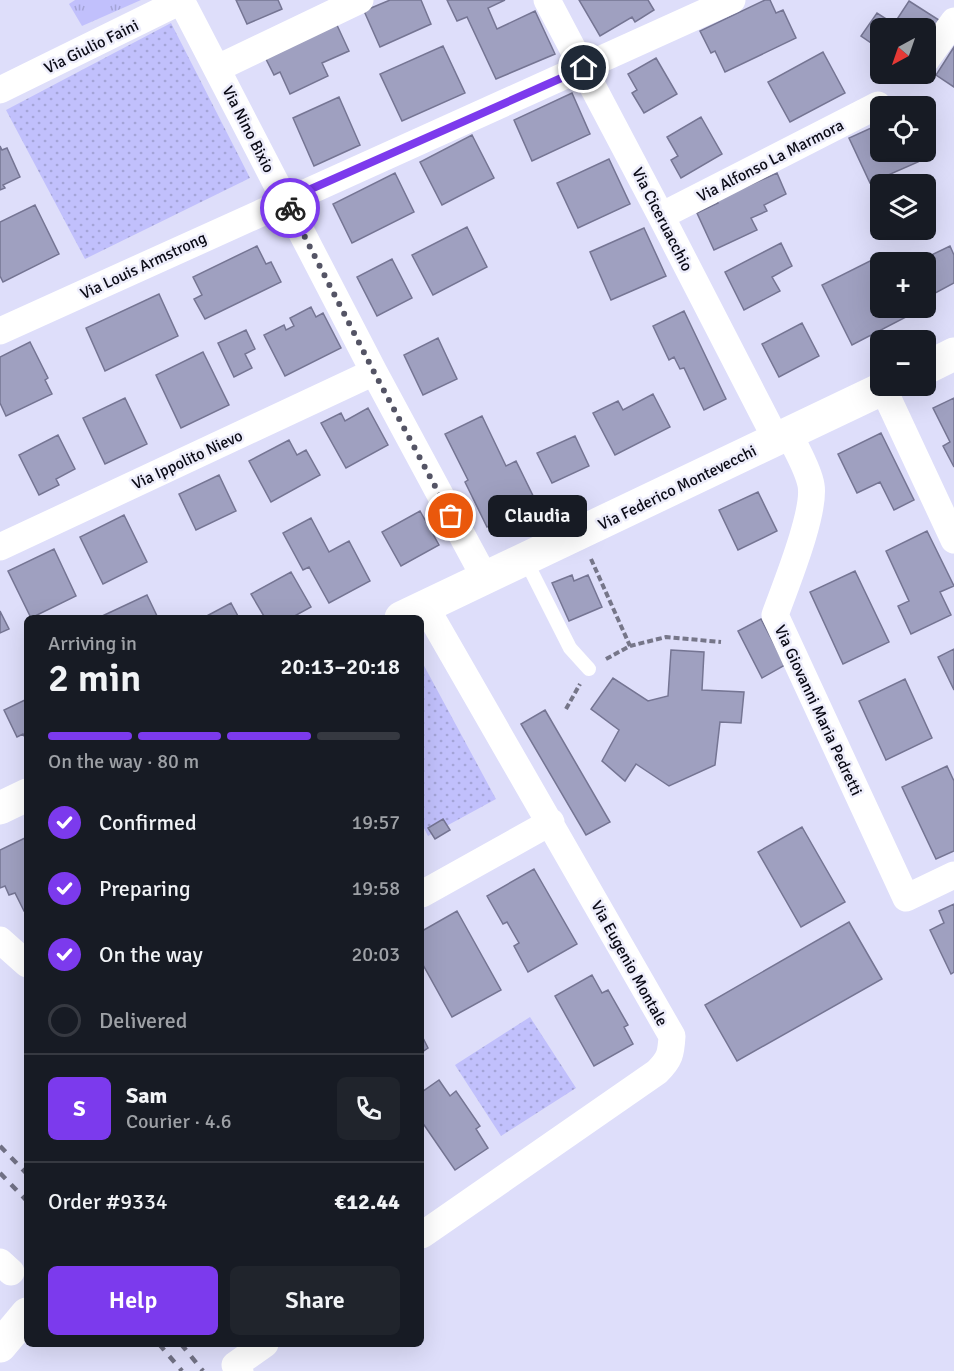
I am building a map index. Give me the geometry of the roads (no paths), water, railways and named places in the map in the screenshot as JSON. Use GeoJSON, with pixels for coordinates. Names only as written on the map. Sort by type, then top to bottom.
{"type":"FeatureCollection","features":[{"type":"Feature","properties":{"kind":"street"},"geometry":{"type":"LineString","coordinates":[[218,68],[360,0]]}},
{"type":"Feature","properties":{"kind":"street","name":"Via Ciceruacchio"},"geometry":{"type":"LineString","coordinates":[[547,0],[782,436]]}},
{"type":"Feature","properties":{"kind":"street","name":"Via Louis Armstrong"},"geometry":{"type":"LineString","coordinates":[[0,331],[732,0]]}},
{"type":"Feature","properties":{"kind":"street","name":"Via Nino Bixio"},"geometry":{"type":"LineString","coordinates":[[181,1],[218,68],[374,372],[485,578]]}},
{"type":"Feature","properties":{"kind":"street","name":"Via Giulio Faini"},"geometry":{"type":"LineString","coordinates":[[0,90],[181,1]]}},
{"type":"Feature","properties":{"kind":"street"},"geometry":{"type":"LineString","coordinates":[[936,46],[954,21]]}},
{"type":"Feature","properties":{"kind":"street","name":"Via Alfonso La Marmora"},"geometry":{"type":"LineString","coordinates":[[662,216],[870,109]]}},
{"type":"Feature","properties":{"kind":"street"},"geometry":{"type":"LineString","coordinates":[[936,363],[954,354]]}},
{"type":"Feature","properties":{"kind":"street","name":"Via Ippolito Nievo"},"geometry":{"type":"LineString","coordinates":[[0,547],[374,372]]}},
{"type":"Feature","properties":{"kind":"street","name":"Via Federico Montevecchi"},"geometry":{"type":"LineString","coordinates":[[413,612],[870,394]]}},
{"type":"Feature","properties":{"kind":"street"},"geometry":{"type":"LineString","coordinates":[[889,396],[954,540]]}},
{"type":"Feature","properties":{"kind":"street","name":"Via Giovanni Maria Pedretti"},"geometry":{"type":"LineString","coordinates":[[782,436],[811,484],[812,498],[808,518],[775,615],[906,898],[954,875]]}},
{"type":"Feature","properties":{"kind":"street","name":"Via Eugenio Montale"},"geometry":{"type":"LineString","coordinates":[[424,629],[551,822],[672,1036],[668,1061],[657,1072],[424,1234]]}},
{"type":"Feature","properties":{"kind":"street"},"geometry":{"type":"LineString","coordinates":[[0,808],[24,796]]}},
{"type":"Feature","properties":{"kind":"street"},"geometry":{"type":"LineString","coordinates":[[424,893],[551,822]]}},
{"type":"Feature","properties":{"kind":"street"},"geometry":{"type":"LineString","coordinates":[[0,940],[24,961]]}},
{"type":"Feature","properties":{"kind":"street"},"geometry":{"type":"LineString","coordinates":[[0,1346],[24,1318]]}},
{"type":"Feature","properties":{"kind":"street"},"geometry":{"type":"LineString","coordinates":[[238,1368],[262,1347]]}},
{"type":"Feature","properties":{"kind":"lane"},"geometry":{"type":"LineString","coordinates":[[525,559],[570,648],[589,669]]}},
{"type":"Feature","properties":{"kind":"railway"},"geometry":{"type":"LineString","coordinates":[[0,1146],[24,1171]]}},
{"type":"Feature","properties":{"kind":"railway"},"geometry":{"type":"LineString","coordinates":[[0,1173],[24,1198]]}},
{"type":"Feature","properties":{"kind":"railway"},"geometry":{"type":"LineString","coordinates":[[162,1347],[182,1371]]}},
{"type":"Feature","properties":{"kind":"railway"},"geometry":{"type":"LineString","coordinates":[[183,1347],[203,1371]]}},
{"type":"Feature","properties":{"kind":"place","name":"Claudia"},"geometry":{"type":"Point","coordinates":[451,516]}}]}
